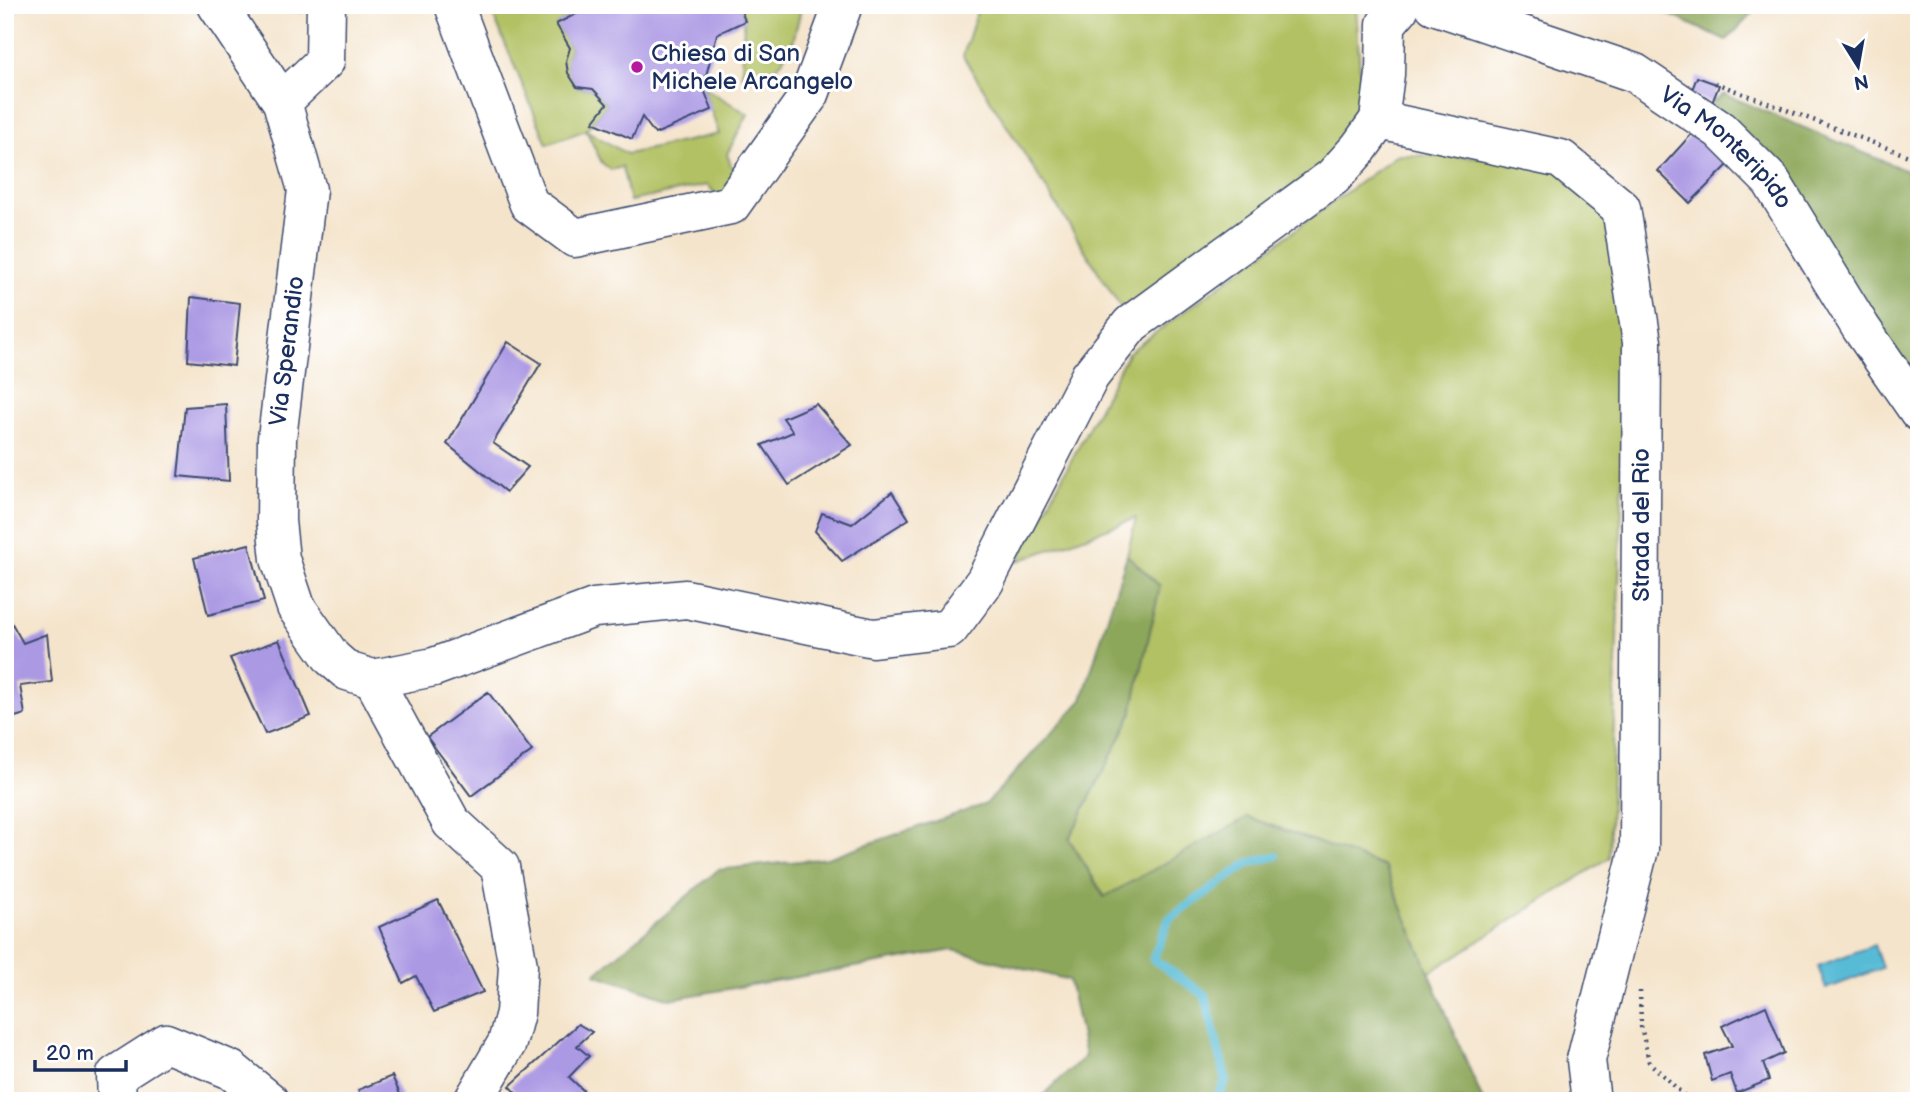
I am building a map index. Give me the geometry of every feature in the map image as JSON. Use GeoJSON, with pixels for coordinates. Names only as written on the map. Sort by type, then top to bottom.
{"type":"FeatureCollection","features":[{"type":"Feature","properties":{"kind":"street","name":"Via Sperandio"},"geometry":{"type":"LineString","coordinates":[[217,5],[282,102],[307,190],[277,438],[276,521],[280,559],[296,607],[332,658],[347,671],[373,679]]}},
{"type":"Feature","properties":{"kind":"street"},"geometry":{"type":"LineString","coordinates":[[282,102],[325,61],[326,5]]}},
{"type":"Feature","properties":{"kind":"street"},"geometry":{"type":"LineString","coordinates":[[454,5],[529,204],[575,237],[731,205],[810,94],[843,5]]}},
{"type":"Feature","properties":{"kind":"street"},"geometry":{"type":"LineString","coordinates":[[486,1101],[515,1013],[518,966],[499,867],[451,822],[373,679],[434,667],[594,608],[686,599],[873,638],[949,629],[985,581],[1090,376],[1131,324],[1332,177],[1359,148],[1379,120],[1385,74],[1386,24],[1412,6]]}},
{"type":"Feature","properties":{"kind":"street","name":"Via Monteripido"},"geometry":{"type":"LineString","coordinates":[[1412,6],[1635,73],[1720,130],[1771,181],[1861,328],[1919,412]]}},
{"type":"Feature","properties":{"kind":"street","name":"Strada del Rio"},"geometry":{"type":"LineString","coordinates":[[1379,120],[1561,159],[1621,208],[1642,342],[1639,849],[1586,1060],[1591,1101]]}},
{"type":"Feature","properties":{"kind":"street"},"geometry":{"type":"LineString","coordinates":[[117,1101],[116,1075],[166,1043],[231,1070],[269,1101]]}},
{"type":"Feature","properties":{"kind":"street"},"geometry":{"type":"LineString","coordinates":[[472,1101],[507,1043]]}},
{"type":"Feature","properties":{"kind":"path"},"geometry":{"type":"LineString","coordinates":[[1640,989],[1641,1026],[1649,1062],[1690,1101]]}},
{"type":"Feature","properties":{"kind":"green space"},"geometry":{"type":"Polygon","coordinates":[[[489,5],[588,5],[588,8],[557,24],[570,48],[568,68],[577,87],[593,89],[607,104],[586,130],[547,144],[489,5]]]}},
{"type":"Feature","properties":{"kind":"green space"},"geometry":{"type":"Polygon","coordinates":[[[739,5],[802,5],[793,42],[764,83],[742,75],[744,18],[739,5]]]}},
{"type":"Feature","properties":{"kind":"green space"},"geometry":{"type":"Polygon","coordinates":[[[979,5],[1356,5],[1362,105],[1359,148],[1131,324],[963,56],[979,5]]]}},
{"type":"Feature","properties":{"kind":"green space"},"geometry":{"type":"Polygon","coordinates":[[[1650,5],[1760,5],[1726,41],[1650,5]]]}},
{"type":"Feature","properties":{"kind":"green space"},"geometry":{"type":"Polygon","coordinates":[[[703,87],[748,114],[727,154],[737,182],[720,198],[707,185],[630,201],[622,167],[611,170],[602,163],[586,130],[627,154],[719,134],[703,87]]]}},
{"type":"Feature","properties":{"kind":"green space"},"geometry":{"type":"Polygon","coordinates":[[[1724,94],[1919,176],[1919,401],[1712,103],[1724,94]]]}},
{"type":"Feature","properties":{"kind":"green space"},"geometry":{"type":"Polygon","coordinates":[[[1397,155],[1561,159],[1621,208],[1642,342],[1623,472],[1609,858],[1429,973],[1385,867],[1248,817],[1105,897],[1069,839],[1131,716],[1160,586],[1127,555],[1136,518],[1018,561],[1128,353],[1397,155]]]}},
{"type":"Feature","properties":{"kind":"green space"},"geometry":{"type":"Polygon","coordinates":[[[1127,555],[1160,586],[1131,716],[1069,839],[1104,897],[1248,817],[1385,867],[1483,1101],[1037,1101],[1085,1056],[1069,980],[953,950],[670,999],[595,974],[718,870],[827,858],[986,804],[1082,700],[1127,555]]]}},
{"type":"Feature","properties":{"kind":"water"},"geometry":{"type":"Polygon","coordinates":[[[1874,945],[1882,968],[1826,989],[1818,966],[1874,945]]]}},
{"type":"Feature","properties":{"kind":"building"},"geometry":{"type":"Polygon","coordinates":[[[293,5],[317,5],[317,7],[293,10],[293,5]]]}},
{"type":"Feature","properties":{"kind":"building","name":"Chiesa di San Michele Arcangelo"},"geometry":{"type":"Polygon","coordinates":[[[588,5],[739,5],[745,21],[717,34],[703,87],[712,110],[655,134],[642,117],[632,139],[593,122],[607,104],[593,89],[577,87],[568,73],[566,61],[570,48],[556,24],[588,8],[588,5]]]}},
{"type":"Feature","properties":{"kind":"building"},"geometry":{"type":"Polygon","coordinates":[[[1697,77],[1719,85],[1712,103],[1690,95],[1697,77]]]}},
{"type":"Feature","properties":{"kind":"building"},"geometry":{"type":"Polygon","coordinates":[[[1697,128],[1731,162],[1690,203],[1658,171],[1697,128]]]}},
{"type":"Feature","properties":{"kind":"building"},"geometry":{"type":"Polygon","coordinates":[[[191,297],[240,303],[234,366],[188,361],[191,297]]]}},
{"type":"Feature","properties":{"kind":"building"},"geometry":{"type":"Polygon","coordinates":[[[508,342],[541,363],[493,443],[528,467],[506,492],[447,444],[508,342]]]}},
{"type":"Feature","properties":{"kind":"building"},"geometry":{"type":"Polygon","coordinates":[[[226,404],[229,481],[178,476],[185,407],[226,404]]]}},
{"type":"Feature","properties":{"kind":"building"},"geometry":{"type":"Polygon","coordinates":[[[816,404],[852,445],[789,485],[762,445],[793,432],[783,418],[816,404]]]}},
{"type":"Feature","properties":{"kind":"building"},"geometry":{"type":"Polygon","coordinates":[[[892,492],[909,519],[842,561],[815,531],[822,513],[852,524],[892,492]]]}},
{"type":"Feature","properties":{"kind":"building"},"geometry":{"type":"Polygon","coordinates":[[[249,544],[264,601],[208,615],[194,558],[249,544]]]}},
{"type":"Feature","properties":{"kind":"building"},"geometry":{"type":"Polygon","coordinates":[[[10,620],[23,643],[47,634],[52,682],[20,686],[25,714],[5,720],[5,621],[10,620]]]}},
{"type":"Feature","properties":{"kind":"building"},"geometry":{"type":"Polygon","coordinates":[[[279,640],[311,716],[265,734],[230,658],[279,640]]]}},
{"type":"Feature","properties":{"kind":"building"},"geometry":{"type":"Polygon","coordinates":[[[488,692],[532,751],[471,796],[427,737],[488,692]]]}},
{"type":"Feature","properties":{"kind":"building"},"geometry":{"type":"Polygon","coordinates":[[[438,900],[483,992],[434,1012],[416,976],[403,983],[379,927],[438,900]]]}},
{"type":"Feature","properties":{"kind":"building"},"geometry":{"type":"Polygon","coordinates":[[[1766,1006],[1784,1053],[1763,1063],[1769,1080],[1737,1093],[1730,1074],[1712,1081],[1705,1055],[1732,1046],[1722,1026],[1766,1006]]]}},
{"type":"Feature","properties":{"kind":"building"},"geometry":{"type":"Polygon","coordinates":[[[578,1024],[592,1032],[577,1046],[589,1056],[569,1077],[584,1091],[570,1101],[524,1101],[510,1086],[578,1024]]]}},
{"type":"Feature","properties":{"kind":"building"},"geometry":{"type":"Polygon","coordinates":[[[392,1076],[403,1101],[363,1101],[358,1090],[392,1076]]]}},
{"type":"Feature","properties":{"kind":"waterway"},"geometry":{"type":"LineString","coordinates":[[1216,1101],[1226,1080],[1205,995],[1153,959],[1169,919],[1249,863],[1276,856]]}},
{"type":"Feature","properties":{"kind":"place","name":"Chiesa di San Michele Arcangelo"},"geometry":{"type":"Point","coordinates":[637,67]}}]}
